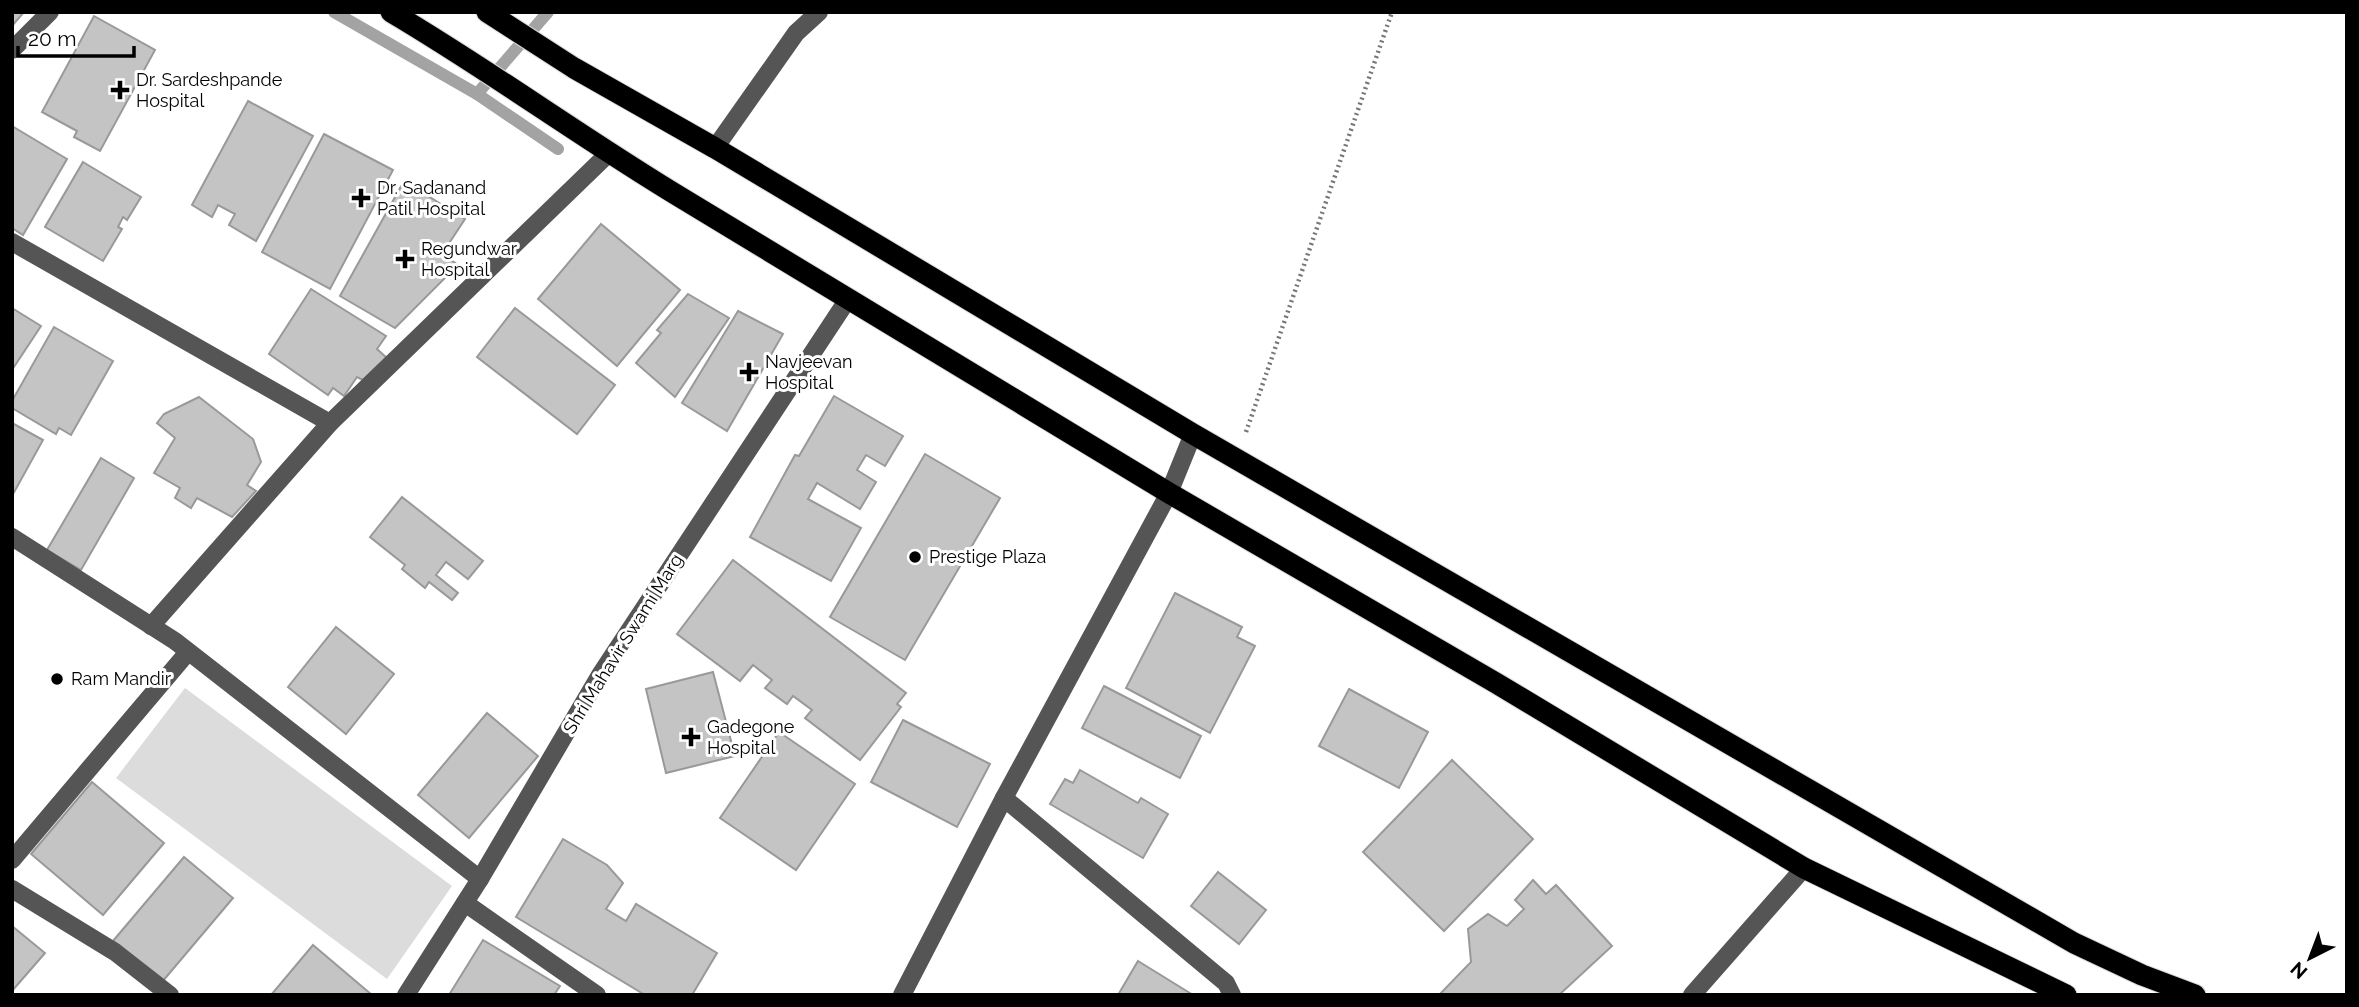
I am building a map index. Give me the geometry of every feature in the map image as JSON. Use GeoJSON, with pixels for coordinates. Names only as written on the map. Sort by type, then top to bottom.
{"type":"FeatureCollection","features":[{"type":"Feature","properties":{"kind":"highway"},"geometry":{"type":"LineString","coordinates":[[487,12],[574,68],[715,148],[1193,434],[2074,943],[2143,975],[2195,995]]}},
{"type":"Feature","properties":{"kind":"highway"},"geometry":{"type":"LineString","coordinates":[[392,13],[447,45],[608,154],[1169,494],[1496,683],[1804,868],[2066,995]]}},
{"type":"Feature","properties":{"kind":"street"},"geometry":{"type":"LineString","coordinates":[[12,50],[50,12]]}},
{"type":"Feature","properties":{"kind":"street"},"geometry":{"type":"LineString","coordinates":[[715,148],[796,33],[819,12]]}},
{"type":"Feature","properties":{"kind":"street"},"geometry":{"type":"LineString","coordinates":[[151,626],[330,424],[608,154]]}},
{"type":"Feature","properties":{"kind":"street"},"geometry":{"type":"LineString","coordinates":[[12,243],[330,424]]}},
{"type":"Feature","properties":{"kind":"street","name":"Shri Mahavir Swami Marg"},"geometry":{"type":"LineString","coordinates":[[406,995],[480,879],[600,675],[848,299]]}},
{"type":"Feature","properties":{"kind":"street"},"geometry":{"type":"LineString","coordinates":[[901,995],[1169,494],[1193,434]]}},
{"type":"Feature","properties":{"kind":"street"},"geometry":{"type":"LineString","coordinates":[[12,537],[188,652],[480,879]]}},
{"type":"Feature","properties":{"kind":"street"},"geometry":{"type":"LineString","coordinates":[[12,860],[188,652]]}},
{"type":"Feature","properties":{"kind":"street"},"geometry":{"type":"LineString","coordinates":[[1004,798],[1226,983],[1232,995]]}},
{"type":"Feature","properties":{"kind":"street"},"geometry":{"type":"LineString","coordinates":[[1692,995],[1804,868]]}},
{"type":"Feature","properties":{"kind":"street"},"geometry":{"type":"LineString","coordinates":[[12,889],[115,952],[170,995]]}},
{"type":"Feature","properties":{"kind":"street"},"geometry":{"type":"LineString","coordinates":[[465,903],[597,995]]}},
{"type":"Feature","properties":{"kind":"path"},"geometry":{"type":"LineString","coordinates":[[1236,459],[1392,12]]}},
{"type":"Feature","properties":{"kind":"shaded area"},"geometry":{"type":"Polygon","coordinates":[[[185,688],[452,886],[387,979],[116,778],[185,688]]]}},
{"type":"Feature","properties":{"kind":"building"},"geometry":{"type":"Polygon","coordinates":[[[12,12],[24,12],[12,26],[12,12]]]}},
{"type":"Feature","properties":{"kind":"building"},"geometry":{"type":"Polygon","coordinates":[[[94,16],[155,50],[100,151],[74,137],[77,131],[42,112],[94,16]]]}},
{"type":"Feature","properties":{"kind":"building"},"geometry":{"type":"Polygon","coordinates":[[[248,101],[313,136],[256,241],[229,225],[235,214],[218,205],[212,217],[192,205],[248,101]]]}},
{"type":"Feature","properties":{"kind":"building"},"geometry":{"type":"Polygon","coordinates":[[[12,126],[67,159],[23,235],[12,228],[12,126]]]}},
{"type":"Feature","properties":{"kind":"building"},"geometry":{"type":"Polygon","coordinates":[[[324,134],[393,170],[330,289],[262,252],[324,134]]]}},
{"type":"Feature","properties":{"kind":"building"},"geometry":{"type":"Polygon","coordinates":[[[83,162],[141,197],[127,220],[123,217],[118,227],[122,229],[103,261],[45,227],[83,162]]]}},
{"type":"Feature","properties":{"kind":"building","name":"Regundwar Hospital"},"geometry":{"type":"Polygon","coordinates":[[[404,181],[465,219],[442,254],[458,265],[395,328],[340,296],[404,181]]]}},
{"type":"Feature","properties":{"kind":"building"},"geometry":{"type":"Polygon","coordinates":[[[601,224],[680,290],[617,366],[538,299],[601,224]]]}},
{"type":"Feature","properties":{"kind":"building"},"geometry":{"type":"Polygon","coordinates":[[[311,289],[386,336],[377,349],[387,358],[363,380],[357,377],[344,396],[333,388],[328,395],[269,354],[311,289]]]}},
{"type":"Feature","properties":{"kind":"building"},"geometry":{"type":"Polygon","coordinates":[[[688,294],[729,318],[675,397],[636,363],[661,333],[657,330],[688,294]]]}},
{"type":"Feature","properties":{"kind":"building"},"geometry":{"type":"Polygon","coordinates":[[[12,308],[41,326],[12,370],[12,308]]]}},
{"type":"Feature","properties":{"kind":"building"},"geometry":{"type":"Polygon","coordinates":[[[515,308],[615,385],[577,434],[477,357],[515,308]]]}},
{"type":"Feature","properties":{"kind":"building"},"geometry":{"type":"Polygon","coordinates":[[[738,311],[783,334],[727,431],[682,403],[738,311]]]}},
{"type":"Feature","properties":{"kind":"building"},"geometry":{"type":"Polygon","coordinates":[[[54,327],[113,361],[71,435],[59,428],[56,434],[12,408],[12,401],[54,327]]]}},
{"type":"Feature","properties":{"kind":"building"},"geometry":{"type":"Polygon","coordinates":[[[834,396],[903,436],[885,466],[866,455],[857,470],[876,482],[860,509],[817,483],[808,499],[861,528],[831,581],[750,537],[795,455],[799,456],[834,396]]]}},
{"type":"Feature","properties":{"kind":"building"},"geometry":{"type":"Polygon","coordinates":[[[199,397],[253,439],[261,462],[247,485],[256,491],[232,517],[197,498],[191,508],[175,498],[180,488],[154,473],[175,438],[157,423],[164,414],[199,397]]]}},
{"type":"Feature","properties":{"kind":"building"},"geometry":{"type":"Polygon","coordinates":[[[12,423],[43,440],[12,496],[12,423]]]}},
{"type":"Feature","properties":{"kind":"building","name":"Prestige Plaza"},"geometry":{"type":"Polygon","coordinates":[[[925,454],[1000,498],[905,660],[830,617],[925,454]]]}},
{"type":"Feature","properties":{"kind":"building"},"geometry":{"type":"Polygon","coordinates":[[[101,458],[134,478],[81,570],[47,550],[101,458]]]}},
{"type":"Feature","properties":{"kind":"building"},"geometry":{"type":"Polygon","coordinates":[[[402,497],[483,561],[468,579],[446,562],[436,575],[458,593],[452,600],[429,582],[425,588],[402,569],[405,565],[370,537],[402,497]]]}},
{"type":"Feature","properties":{"kind":"building"},"geometry":{"type":"Polygon","coordinates":[[[733,560],[906,693],[897,704],[901,707],[860,760],[805,718],[812,710],[793,696],[787,704],[765,688],[772,680],[753,665],[740,681],[677,634],[733,560]]]}},
{"type":"Feature","properties":{"kind":"building"},"geometry":{"type":"Polygon","coordinates":[[[1175,593],[1242,627],[1237,637],[1255,646],[1210,733],[1126,688],[1175,593]]]}},
{"type":"Feature","properties":{"kind":"building"},"geometry":{"type":"Polygon","coordinates":[[[336,627],[394,674],[346,734],[288,687],[336,627]]]}},
{"type":"Feature","properties":{"kind":"building"},"geometry":{"type":"Polygon","coordinates":[[[713,672],[735,756],[666,773],[646,689],[713,672]]]}},
{"type":"Feature","properties":{"kind":"building"},"geometry":{"type":"Polygon","coordinates":[[[1104,686],[1201,736],[1180,778],[1082,728],[1104,686]]]}},
{"type":"Feature","properties":{"kind":"building"},"geometry":{"type":"Polygon","coordinates":[[[1349,689],[1428,732],[1399,788],[1319,746],[1349,689]]]}},
{"type":"Feature","properties":{"kind":"building"},"geometry":{"type":"Polygon","coordinates":[[[487,713],[538,756],[469,838],[418,795],[487,713]]]}},
{"type":"Feature","properties":{"kind":"building"},"geometry":{"type":"Polygon","coordinates":[[[903,720],[990,764],[957,827],[871,782],[903,720]]]}},
{"type":"Feature","properties":{"kind":"building"},"geometry":{"type":"Polygon","coordinates":[[[779,732],[855,784],[796,870],[720,818],[779,732]]]}},
{"type":"Feature","properties":{"kind":"building"},"geometry":{"type":"Polygon","coordinates":[[[1452,760],[1533,839],[1444,931],[1363,852],[1452,760]]]}},
{"type":"Feature","properties":{"kind":"building"},"geometry":{"type":"Polygon","coordinates":[[[1080,770],[1138,803],[1141,798],[1168,814],[1143,858],[1050,804],[1065,779],[1073,783],[1080,770]]]}},
{"type":"Feature","properties":{"kind":"building"},"geometry":{"type":"Polygon","coordinates":[[[92,782],[164,843],[103,915],[31,854],[92,782]]]}},
{"type":"Feature","properties":{"kind":"building"},"geometry":{"type":"Polygon","coordinates":[[[563,839],[607,865],[623,883],[606,909],[626,921],[636,904],[717,953],[692,995],[645,995],[516,917],[563,839]]]}},
{"type":"Feature","properties":{"kind":"building"},"geometry":{"type":"Polygon","coordinates":[[[184,857],[233,898],[162,982],[113,941],[184,857]]]}},
{"type":"Feature","properties":{"kind":"building"},"geometry":{"type":"Polygon","coordinates":[[[1218,872],[1266,910],[1239,944],[1191,906],[1218,872]]]}},
{"type":"Feature","properties":{"kind":"building"},"geometry":{"type":"Polygon","coordinates":[[[1533,880],[1546,894],[1556,885],[1612,946],[1559,995],[1439,995],[1471,962],[1468,929],[1488,914],[1507,926],[1524,909],[1515,900],[1533,880]]]}},
{"type":"Feature","properties":{"kind":"building"},"geometry":{"type":"Polygon","coordinates":[[[12,926],[45,953],[12,991],[12,926]]]}},
{"type":"Feature","properties":{"kind":"building"},"geometry":{"type":"Polygon","coordinates":[[[483,940],[560,986],[554,995],[449,995],[483,940]]]}},
{"type":"Feature","properties":{"kind":"building"},"geometry":{"type":"Polygon","coordinates":[[[313,945],[372,995],[271,995],[313,945]]]}},
{"type":"Feature","properties":{"kind":"building"},"geometry":{"type":"Polygon","coordinates":[[[1138,961],[1193,995],[1118,995],[1138,961]]]}},
{"type":"Feature","properties":{"kind":"waterway"},"geometry":{"type":"LineString","coordinates":[[334,12],[477,94],[548,12]]}},
{"type":"Feature","properties":{"kind":"waterway"},"geometry":{"type":"LineString","coordinates":[[477,94],[558,149]]}},
{"type":"Feature","properties":{"kind":"place","name":"Dr. Sardeshpande Hospital"},"geometry":{"type":"Point","coordinates":[120,90]}},
{"type":"Feature","properties":{"kind":"place","name":"Dr. Sadanand Patil Hospital"},"geometry":{"type":"Point","coordinates":[361,198]}},
{"type":"Feature","properties":{"kind":"place","name":"Regundwar Hospital"},"geometry":{"type":"Point","coordinates":[405,259]}},
{"type":"Feature","properties":{"kind":"place","name":"Navjeevan Hospital"},"geometry":{"type":"Point","coordinates":[749,372]}},
{"type":"Feature","properties":{"kind":"place","name":"Prestige Plaza"},"geometry":{"type":"Point","coordinates":[915,557]}},
{"type":"Feature","properties":{"kind":"place","name":"Ram Mandir"},"geometry":{"type":"Point","coordinates":[57,679]}},
{"type":"Feature","properties":{"kind":"place","name":"Gadegone Hospital"},"geometry":{"type":"Point","coordinates":[691,737]}}]}
